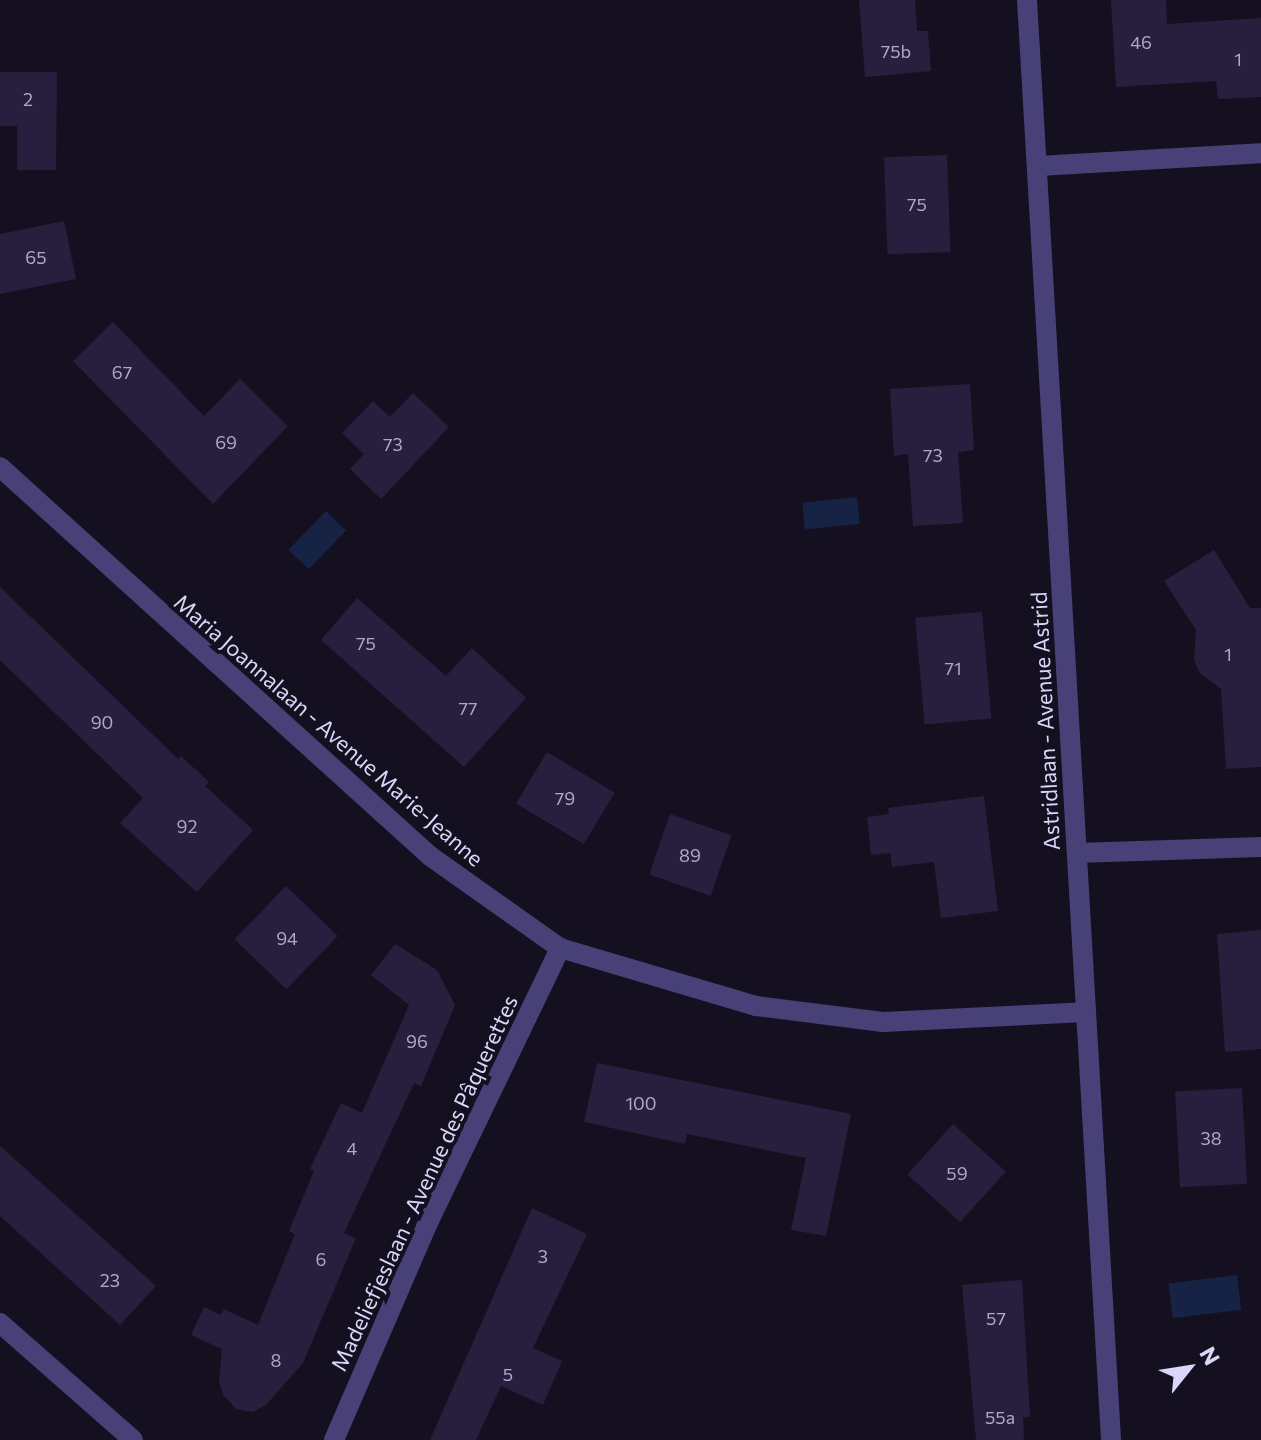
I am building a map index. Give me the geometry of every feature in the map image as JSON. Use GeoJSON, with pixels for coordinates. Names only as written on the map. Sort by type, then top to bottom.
{"type":"FeatureCollection","features":[{"type":"Feature","properties":{"kind":"street","name":"Astridlaan - Avenue Astrid"},"geometry":{"type":"LineString","coordinates":[[1027,0],[1111,1440]]}},
{"type":"Feature","properties":{"kind":"street"},"geometry":{"type":"LineString","coordinates":[[1038,166],[1261,153]]}},
{"type":"Feature","properties":{"kind":"street","name":"Maria Joannalaan - Avenue Marie-Jeanne"},"geometry":{"type":"LineString","coordinates":[[0,467],[430,856],[560,948],[756,1006],[883,1022],[1085,1012]]}},
{"type":"Feature","properties":{"kind":"street"},"geometry":{"type":"LineString","coordinates":[[1077,853],[1261,847]]}},
{"type":"Feature","properties":{"kind":"street","name":"Madeliefjeslaan - Avenue des Pâquerettes"},"geometry":{"type":"LineString","coordinates":[[334,1440],[426,1227],[560,948]]}},
{"type":"Feature","properties":{"kind":"street"},"geometry":{"type":"LineString","coordinates":[[0,1323],[133,1440]]}},
{"type":"Feature","properties":{"kind":"water"},"geometry":{"type":"Polygon","coordinates":[[[857,497],[860,524],[805,530],[802,503],[857,497]]]}},
{"type":"Feature","properties":{"kind":"water"},"geometry":{"type":"Polygon","coordinates":[[[326,511],[346,530],[309,569],[288,550],[326,511]]]}},
{"type":"Feature","properties":{"kind":"water"},"geometry":{"type":"Polygon","coordinates":[[[1237,1275],[1241,1310],[1173,1318],[1169,1283],[1237,1275]]]}},
{"type":"Feature","properties":{"kind":"building"},"geometry":{"type":"Polygon","coordinates":[[[859,0],[915,0],[917,31],[928,31],[931,71],[865,77],[859,0]]]}},
{"type":"Feature","properties":{"kind":"building"},"geometry":{"type":"Polygon","coordinates":[[[1111,0],[1166,0],[1167,24],[1261,18],[1261,97],[1218,99],[1216,81],[1116,87],[1111,0]]]}},
{"type":"Feature","properties":{"kind":"building"},"geometry":{"type":"Polygon","coordinates":[[[0,72],[57,72],[56,170],[17,170],[17,126],[0,126],[0,72]]]}},
{"type":"Feature","properties":{"kind":"building"},"geometry":{"type":"Polygon","coordinates":[[[947,155],[950,252],[887,254],[884,157],[947,155]]]}},
{"type":"Feature","properties":{"kind":"building"},"geometry":{"type":"Polygon","coordinates":[[[64,221],[76,279],[0,294],[0,234],[64,221]]]}},
{"type":"Feature","properties":{"kind":"building"},"geometry":{"type":"Polygon","coordinates":[[[113,322],[204,416],[240,379],[288,426],[213,504],[73,361],[113,322]]]}},
{"type":"Feature","properties":{"kind":"building"},"geometry":{"type":"Polygon","coordinates":[[[970,384],[974,450],[958,452],[963,523],[913,526],[908,454],[894,456],[890,389],[970,384]]]}},
{"type":"Feature","properties":{"kind":"building"},"geometry":{"type":"Polygon","coordinates":[[[413,393],[449,427],[381,499],[350,469],[364,454],[342,433],[373,401],[390,417],[413,393]]]}},
{"type":"Feature","properties":{"kind":"building"},"geometry":{"type":"Polygon","coordinates":[[[1214,550],[1250,608],[1261,608],[1261,767],[1226,769],[1221,689],[1200,673],[1194,660],[1196,630],[1164,581],[1214,550]]]}},
{"type":"Feature","properties":{"kind":"building"},"geometry":{"type":"Polygon","coordinates":[[[0,587],[178,759],[181,756],[209,782],[205,786],[253,830],[197,892],[120,823],[143,798],[0,660],[0,587]]]}},
{"type":"Feature","properties":{"kind":"building"},"geometry":{"type":"Polygon","coordinates":[[[357,598],[446,676],[472,648],[526,698],[464,767],[321,640],[357,598]]]}},
{"type":"Feature","properties":{"kind":"building"},"geometry":{"type":"Polygon","coordinates":[[[982,612],[991,719],[925,724],[915,618],[982,612]]]}},
{"type":"Feature","properties":{"kind":"building"},"geometry":{"type":"Polygon","coordinates":[[[547,752],[615,793],[584,844],[516,803],[547,752]]]}},
{"type":"Feature","properties":{"kind":"building"},"geometry":{"type":"Polygon","coordinates":[[[984,796],[998,911],[941,918],[934,862],[892,867],[890,853],[871,855],[867,817],[889,814],[888,808],[984,796]]]}},
{"type":"Feature","properties":{"kind":"building"},"geometry":{"type":"Polygon","coordinates":[[[670,814],[731,835],[711,896],[649,875],[670,814]]]}},
{"type":"Feature","properties":{"kind":"building"},"geometry":{"type":"Polygon","coordinates":[[[286,886],[338,936],[286,989],[235,939],[286,886]]]}},
{"type":"Feature","properties":{"kind":"building"},"geometry":{"type":"Polygon","coordinates":[[[1261,930],[1261,1049],[1225,1052],[1217,934],[1261,930]]]}},
{"type":"Feature","properties":{"kind":"building"},"geometry":{"type":"Polygon","coordinates":[[[395,944],[437,970],[455,1005],[421,1086],[414,1083],[344,1233],[356,1238],[303,1363],[266,1405],[253,1412],[236,1409],[223,1395],[219,1381],[222,1349],[191,1335],[204,1307],[221,1315],[224,1309],[258,1325],[295,1234],[289,1231],[314,1171],[310,1169],[341,1103],[362,1113],[409,1005],[371,975],[395,944]]]}},
{"type":"Feature","properties":{"kind":"building"},"geometry":{"type":"Polygon","coordinates":[[[597,1063],[851,1114],[826,1236],[791,1230],[806,1158],[687,1134],[685,1144],[584,1122],[597,1063]]]}},
{"type":"Feature","properties":{"kind":"building"},"geometry":{"type":"Polygon","coordinates":[[[1242,1088],[1247,1184],[1180,1187],[1175,1092],[1242,1088]]]}},
{"type":"Feature","properties":{"kind":"building"},"geometry":{"type":"Polygon","coordinates":[[[953,1124],[1006,1172],[960,1222],[907,1175],[953,1124]]]}},
{"type":"Feature","properties":{"kind":"building"},"geometry":{"type":"Polygon","coordinates":[[[0,1146],[156,1286],[120,1325],[0,1216],[0,1146]]]}},
{"type":"Feature","properties":{"kind":"building"},"geometry":{"type":"Polygon","coordinates":[[[532,1208],[587,1234],[533,1348],[562,1361],[543,1405],[501,1386],[476,1440],[430,1440],[532,1208]]]}},
{"type":"Feature","properties":{"kind":"building"},"geometry":{"type":"Polygon","coordinates":[[[1022,1280],[1030,1417],[1023,1417],[1024,1440],[976,1440],[962,1285],[1022,1280]]]}}]}
